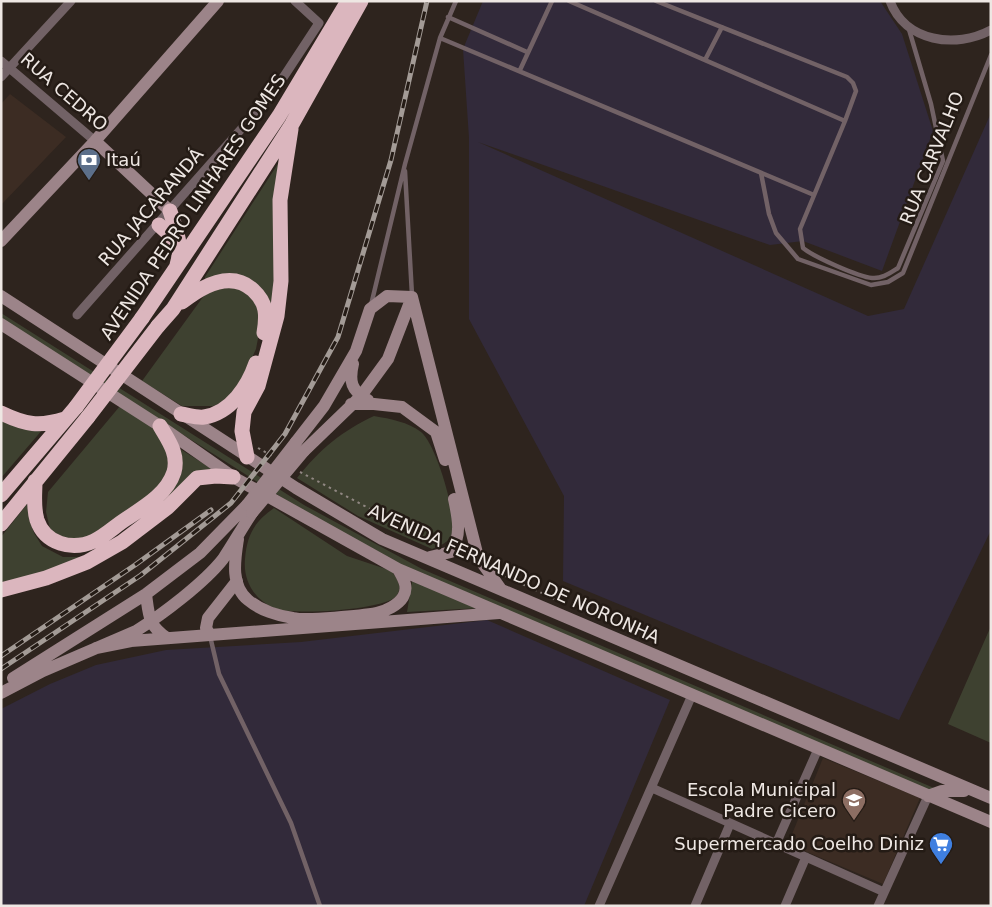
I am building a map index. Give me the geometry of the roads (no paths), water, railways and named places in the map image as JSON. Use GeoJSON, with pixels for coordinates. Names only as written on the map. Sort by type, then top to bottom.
{"type":"FeatureCollection","features":[{"type":"Feature","properties":{"kind":"highway","name":"AVENIDA PEDRO LINHARES GOMES"},"geometry":{"type":"LineString","coordinates":[[1,495],[76,406],[172,276],[279,116],[348,1]]}},
{"type":"Feature","properties":{"kind":"highway","name":"AVENIDA PEDRO LINHARES GOMES"},"geometry":{"type":"LineString","coordinates":[[1,524],[173,309],[292,124],[361,1]]}},
{"type":"Feature","properties":{"kind":"highway"},"geometry":{"type":"LineString","coordinates":[[247,457],[242,431],[244,412],[258,386],[276,316],[281,281],[280,200],[292,124]]}},
{"type":"Feature","properties":{"kind":"highway"},"geometry":{"type":"LineString","coordinates":[[170,211],[180,241],[180,256],[172,276]]}},
{"type":"Feature","properties":{"kind":"highway"},"geometry":{"type":"LineString","coordinates":[[159,225],[169,234],[177,246],[180,256]]}},
{"type":"Feature","properties":{"kind":"highway"},"geometry":{"type":"LineString","coordinates":[[173,309],[198,289],[227,280],[241,282],[248,286],[260,297],[267,316],[261,347],[250,378],[237,398],[220,412],[203,417],[181,414]]}},
{"type":"Feature","properties":{"kind":"highway"},"geometry":{"type":"LineString","coordinates":[[1,413],[20,422],[44,425],[65,419]]}},
{"type":"Feature","properties":{"kind":"highway"},"geometry":{"type":"LineString","coordinates":[[36,482],[35,508],[44,532],[59,544],[76,546],[94,541],[152,501],[169,483],[174,470],[174,450],[160,426]]}},
{"type":"Feature","properties":{"kind":"highway"},"geometry":{"type":"LineString","coordinates":[[1,590],[46,578],[87,562],[122,542],[168,507],[197,478],[234,477]]}},
{"type":"Feature","properties":{"kind":"main road"},"geometry":{"type":"LineString","coordinates":[[1,240],[95,141],[218,1]]}},
{"type":"Feature","properties":{"kind":"main road","name":"RUA CEDRO"},"geometry":{"type":"LineString","coordinates":[[95,141],[170,211]]}},
{"type":"Feature","properties":{"kind":"main road","name":"AVENIDA FERNANDO DE NORONHA"},"geometry":{"type":"LineString","coordinates":[[1,296],[247,457],[382,539],[430,557],[502,590],[991,798]]}},
{"type":"Feature","properties":{"kind":"main road"},"geometry":{"type":"LineString","coordinates":[[356,400],[350,378],[356,351],[370,309],[387,296],[412,297]]}},
{"type":"Feature","properties":{"kind":"main road"},"geometry":{"type":"LineString","coordinates":[[300,447],[356,400],[388,358],[412,297]]}},
{"type":"Feature","properties":{"kind":"main road"},"geometry":{"type":"LineString","coordinates":[[412,297],[478,557],[502,590]]}},
{"type":"Feature","properties":{"kind":"main road"},"geometry":{"type":"LineString","coordinates":[[1,324],[160,426],[234,477],[398,569],[991,822]]}},
{"type":"Feature","properties":{"kind":"main road"},"geometry":{"type":"LineString","coordinates":[[1,687],[146,594],[200,553],[250,509],[300,447],[356,351]]}},
{"type":"Feature","properties":{"kind":"main road"},"geometry":{"type":"LineString","coordinates":[[356,400],[402,407],[436,432],[450,476],[459,522],[456,544],[451,552],[430,557]]}},
{"type":"Feature","properties":{"kind":"main road"},"geometry":{"type":"LineString","coordinates":[[1,693],[43,671],[136,631],[150,622],[205,577],[222,560],[250,509]]}},
{"type":"Feature","properties":{"kind":"main road"},"geometry":{"type":"LineString","coordinates":[[210,634],[206,628],[208,618],[236,577],[240,530]]}},
{"type":"Feature","properties":{"kind":"main road"},"geometry":{"type":"LineString","coordinates":[[200,553],[222,560],[236,577],[247,600],[271,613],[296,619],[379,613],[395,605],[403,597],[406,582],[398,569]]}},
{"type":"Feature","properties":{"kind":"main road"},"geometry":{"type":"LineString","coordinates":[[146,594],[150,622],[156,631],[167,638]]}},
{"type":"Feature","properties":{"kind":"main road"},"geometry":{"type":"LineString","coordinates":[[96,648],[131,641],[210,634],[504,613]]}},
{"type":"Feature","properties":{"kind":"main road"},"geometry":{"type":"LineString","coordinates":[[928,796],[942,791],[972,791]]}},
{"type":"Feature","properties":{"kind":"street"},"geometry":{"type":"LineString","coordinates":[[1,77],[71,1]]}},
{"type":"Feature","properties":{"kind":"street","name":"RUA JACARANDÁ"},"geometry":{"type":"LineString","coordinates":[[77,315],[159,225],[273,93],[319,22],[295,1]]}},
{"type":"Feature","properties":{"kind":"street"},"geometry":{"type":"LineString","coordinates":[[890,2],[908,25],[926,37],[948,42],[970,40],[991,30]]}},
{"type":"Feature","properties":{"kind":"street","name":"RUA CEDRO"},"geometry":{"type":"LineString","coordinates":[[1,61],[95,141]]}},
{"type":"Feature","properties":{"kind":"street"},"geometry":{"type":"LineString","coordinates":[[599,906],[692,695]]}},
{"type":"Feature","properties":{"kind":"street"},"geometry":{"type":"LineString","coordinates":[[776,844],[818,749]]}},
{"type":"Feature","properties":{"kind":"street"},"geometry":{"type":"LineString","coordinates":[[652,788],[884,892]]}},
{"type":"Feature","properties":{"kind":"street"},"geometry":{"type":"LineString","coordinates":[[878,906],[928,796]]}},
{"type":"Feature","properties":{"kind":"street"},"geometry":{"type":"LineString","coordinates":[[695,906],[730,824]]}},
{"type":"Feature","properties":{"kind":"street"},"geometry":{"type":"LineString","coordinates":[[785,906],[806,857]]}},
{"type":"Feature","properties":{"kind":"lane"},"geometry":{"type":"LineString","coordinates":[[370,309],[405,164],[440,38],[456,1]]}},
{"type":"Feature","properties":{"kind":"lane"},"geometry":{"type":"LineString","coordinates":[[520,70],[552,1]]}},
{"type":"Feature","properties":{"kind":"lane"},"geometry":{"type":"LineString","coordinates":[[570,1],[845,121]]}},
{"type":"Feature","properties":{"kind":"lane"},"geometry":{"type":"LineString","coordinates":[[656,1],[847,77],[853,83],[856,91],[800,229],[803,248],[816,258],[872,278],[887,276],[898,268],[943,161],[931,104],[908,25]]}},
{"type":"Feature","properties":{"kind":"lane"},"geometry":{"type":"LineString","coordinates":[[448,18],[527,52]]}},
{"type":"Feature","properties":{"kind":"lane"},"geometry":{"type":"LineString","coordinates":[[705,60],[722,27]]}},
{"type":"Feature","properties":{"kind":"lane"},"geometry":{"type":"LineString","coordinates":[[440,38],[814,195]]}},
{"type":"Feature","properties":{"kind":"lane","name":"RUA CARVALHO"},"geometry":{"type":"LineString","coordinates":[[761,173],[769,214],[776,233],[798,259],[871,284],[888,282],[903,273],[991,56]]}},
{"type":"Feature","properties":{"kind":"lane"},"geometry":{"type":"LineString","coordinates":[[405,164],[412,297]]}},
{"type":"Feature","properties":{"kind":"lane"},"geometry":{"type":"LineString","coordinates":[[210,634],[219,674],[290,823],[320,906]]}},
{"type":"Feature","properties":{"kind":"railway"},"geometry":{"type":"LineString","coordinates":[[1,669],[141,575],[231,503],[285,434],[338,337],[391,160],[427,1]]}},
{"type":"Feature","properties":{"kind":"railway"},"geometry":{"type":"LineString","coordinates":[[1,656],[135,565],[211,510]]}},
{"type":"Feature","properties":{"kind":"place","name":"Itaú"},"geometry":{"type":"Point","coordinates":[89,181]}},
{"type":"Feature","properties":{"kind":"place","name":"Escola Municipal Padre Cicero"},"geometry":{"type":"Point","coordinates":[854,821]}},
{"type":"Feature","properties":{"kind":"place","name":"Supermercado Coelho Diniz"},"geometry":{"type":"Point","coordinates":[941,865]}}]}
